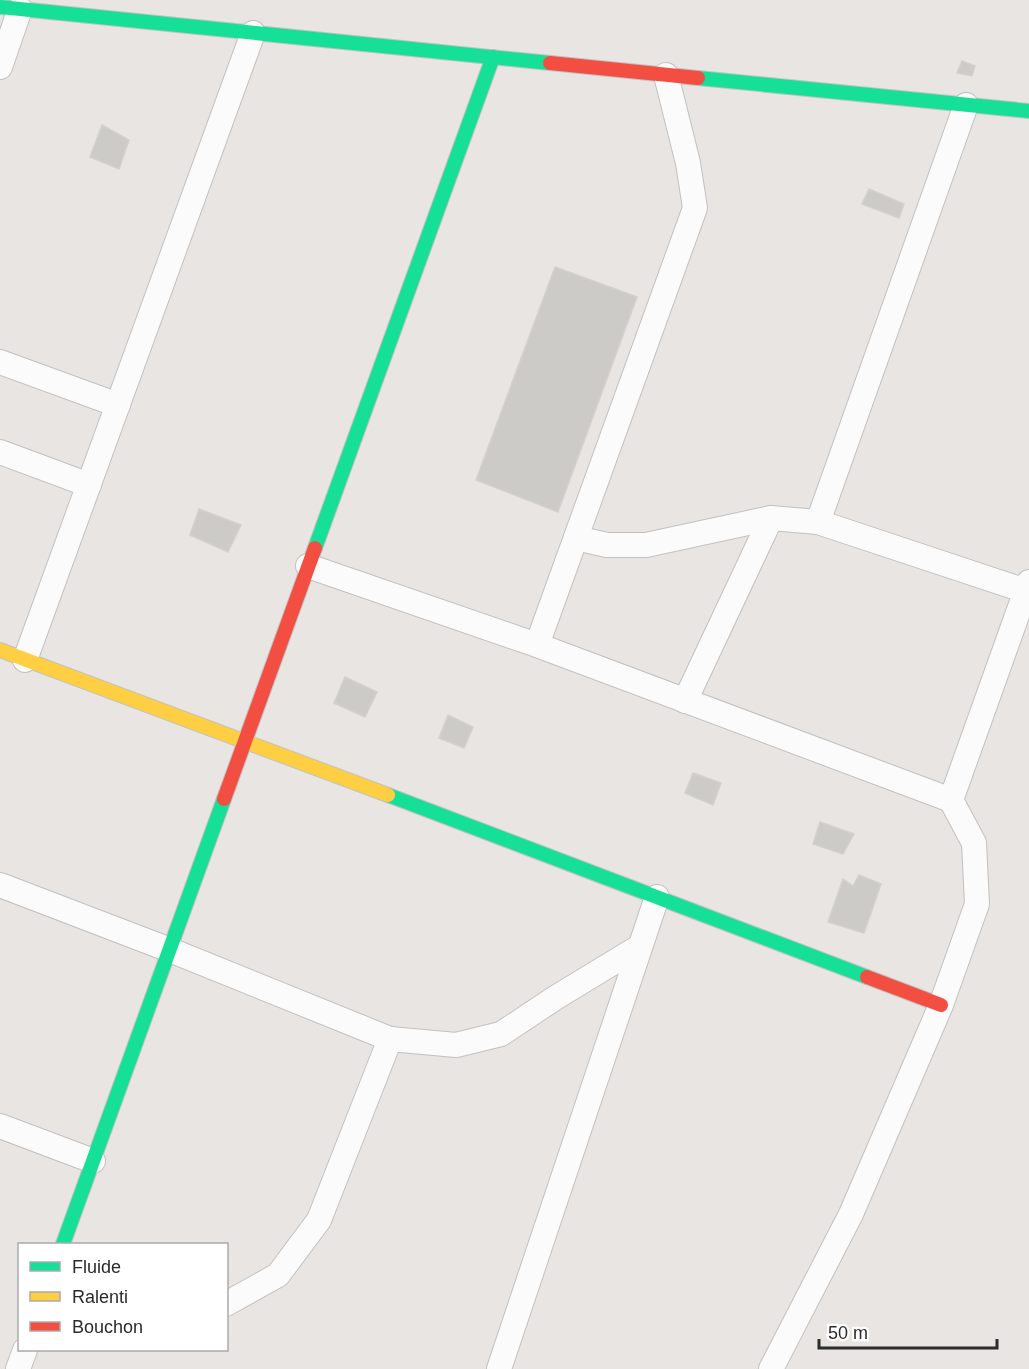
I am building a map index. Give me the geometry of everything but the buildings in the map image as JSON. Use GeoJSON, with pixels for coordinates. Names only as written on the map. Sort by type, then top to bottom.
{"type":"FeatureCollection","features":[{"type":"Feature","properties":{"kind":"street"},"geometry":{"type":"LineString","coordinates":[[0,67],[10,8],[1029,111]]}},
{"type":"Feature","properties":{"kind":"street"},"geometry":{"type":"LineString","coordinates":[[25,660],[253,33]]}},
{"type":"Feature","properties":{"kind":"street"},"geometry":{"type":"LineString","coordinates":[[64,1243],[493,57]]}},
{"type":"Feature","properties":{"kind":"street"},"geometry":{"type":"LineString","coordinates":[[537,645],[695,208],[688,163],[666,75]]}},
{"type":"Feature","properties":{"kind":"street"},"geometry":{"type":"LineString","coordinates":[[818,522],[966,105]]}},
{"type":"Feature","properties":{"kind":"street"},"geometry":{"type":"LineString","coordinates":[[0,362],[118,405]]}},
{"type":"Feature","properties":{"kind":"street"},"geometry":{"type":"LineString","coordinates":[[0,452],[89,485]]}},
{"type":"Feature","properties":{"kind":"street"},"geometry":{"type":"LineString","coordinates":[[576,538],[607,545],[646,545],[771,518],[818,522],[1027,587],[951,800]]}},
{"type":"Feature","properties":{"kind":"street"},"geometry":{"type":"LineString","coordinates":[[686,701],[771,518]]}},
{"type":"Feature","properties":{"kind":"street"},"geometry":{"type":"LineString","coordinates":[[308,566],[537,645],[951,800],[974,843],[976,904],[941,1005],[851,1214],[771,1369]]}},
{"type":"Feature","properties":{"kind":"street"},"geometry":{"type":"LineString","coordinates":[[0,650],[941,1005]]}},
{"type":"Feature","properties":{"kind":"street"},"geometry":{"type":"LineString","coordinates":[[0,885],[170,950],[390,1039],[456,1045],[501,1034],[639,947]]}},
{"type":"Feature","properties":{"kind":"street"},"geometry":{"type":"LineString","coordinates":[[499,1369],[657,897]]}},
{"type":"Feature","properties":{"kind":"street"},"geometry":{"type":"LineString","coordinates":[[228,1303],[278,1275],[319,1220],[390,1039]]}},
{"type":"Feature","properties":{"kind":"street"},"geometry":{"type":"LineString","coordinates":[[0,1126],[93,1161]]}},
{"type":"Feature","properties":{"kind":"street"},"geometry":{"type":"LineString","coordinates":[[18,1369],[25,1351]]}},
{"type":"Feature","properties":{"kind":"traffic: fast"},"geometry":{"type":"LineString","coordinates":[[0,7],[550,63]]}},
{"type":"Feature","properties":{"kind":"traffic: fast"},"geometry":{"type":"LineString","coordinates":[[315,548],[493,57]]}},
{"type":"Feature","properties":{"kind":"traffic: fast"},"geometry":{"type":"LineString","coordinates":[[698,78],[1029,111]]}},
{"type":"Feature","properties":{"kind":"traffic: fast"},"geometry":{"type":"LineString","coordinates":[[388,795],[867,977]]}},
{"type":"Feature","properties":{"kind":"traffic: fast"},"geometry":{"type":"LineString","coordinates":[[63,1243],[224,799]]}},
{"type":"Feature","properties":{"kind":"traffic: slow"},"geometry":{"type":"LineString","coordinates":[[0,650],[388,795]]}},
{"type":"Feature","properties":{"kind":"traffic: jam"},"geometry":{"type":"LineString","coordinates":[[550,63],[698,78]]}},
{"type":"Feature","properties":{"kind":"traffic: jam"},"geometry":{"type":"LineString","coordinates":[[224,799],[315,548]]}},
{"type":"Feature","properties":{"kind":"traffic: jam"},"geometry":{"type":"LineString","coordinates":[[867,977],[941,1005]]}}]}
